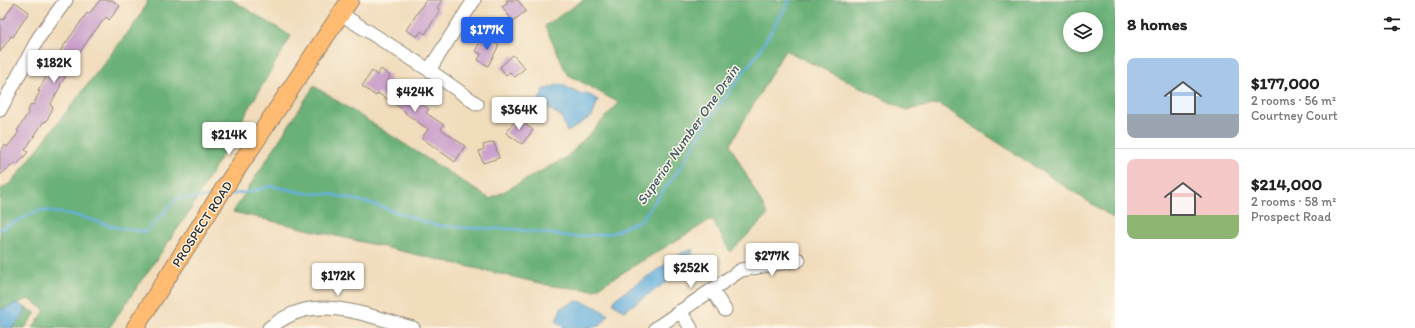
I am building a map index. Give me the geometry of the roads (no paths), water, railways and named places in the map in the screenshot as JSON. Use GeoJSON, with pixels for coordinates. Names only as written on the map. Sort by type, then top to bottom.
{"type":"FeatureCollection","features":[{"type":"Feature","properties":{"kind":"main road","name":"PROSPECT ROAD"},"geometry":{"type":"LineString","coordinates":[[135,328],[219,196],[345,7]]}},
{"type":"Feature","properties":{"kind":"street"},"geometry":{"type":"LineString","coordinates":[[0,110],[4,95],[39,37],[66,0]]}},
{"type":"Feature","properties":{"kind":"street"},"geometry":{"type":"LineString","coordinates":[[429,70],[474,0]]}},
{"type":"Feature","properties":{"kind":"street"},"geometry":{"type":"LineString","coordinates":[[345,7],[429,70],[478,104]]}},
{"type":"Feature","properties":{"kind":"street"},"geometry":{"type":"LineString","coordinates":[[656,328],[741,270],[800,260]]}},
{"type":"Feature","properties":{"kind":"street"},"geometry":{"type":"LineString","coordinates":[[712,290],[726,310]]}},
{"type":"Feature","properties":{"kind":"street"},"geometry":{"type":"LineString","coordinates":[[269,328],[282,319],[302,311],[322,308],[349,311],[413,328]]}},
{"type":"Feature","properties":{"kind":"street"},"geometry":{"type":"LineString","coordinates":[[680,312],[691,328]]}},
{"type":"Feature","properties":{"kind":"water"},"geometry":{"type":"Polygon","coordinates":[[[560,84],[580,94],[586,93],[598,100],[592,117],[567,132],[561,116],[538,103],[543,90],[560,84]]]}},
{"type":"Feature","properties":{"kind":"water"},"geometry":{"type":"Polygon","coordinates":[[[693,249],[690,266],[624,311],[613,303],[616,298],[682,253],[693,249]]]}},
{"type":"Feature","properties":{"kind":"water"},"geometry":{"type":"Polygon","coordinates":[[[576,301],[593,306],[608,315],[601,325],[590,328],[564,328],[556,321],[561,308],[576,301]]]}},
{"type":"Feature","properties":{"kind":"water"},"geometry":{"type":"Polygon","coordinates":[[[17,303],[26,308],[23,317],[12,328],[0,328],[0,310],[17,303]]]}},
{"type":"Feature","properties":{"kind":"waterway","name":"Superior Number One Drain"},"geometry":{"type":"LineString","coordinates":[[227,195],[249,192],[272,186],[305,193],[330,194],[373,204],[434,225],[468,228],[513,229],[575,237],[612,233],[641,220],[680,168],[710,118],[758,53],[790,0]]}},
{"type":"Feature","properties":{"kind":"waterway","name":"Superior Number One Drain"},"geometry":{"type":"LineString","coordinates":[[0,229],[40,210],[78,216],[115,227],[146,232],[176,199],[211,197]]}}]}
